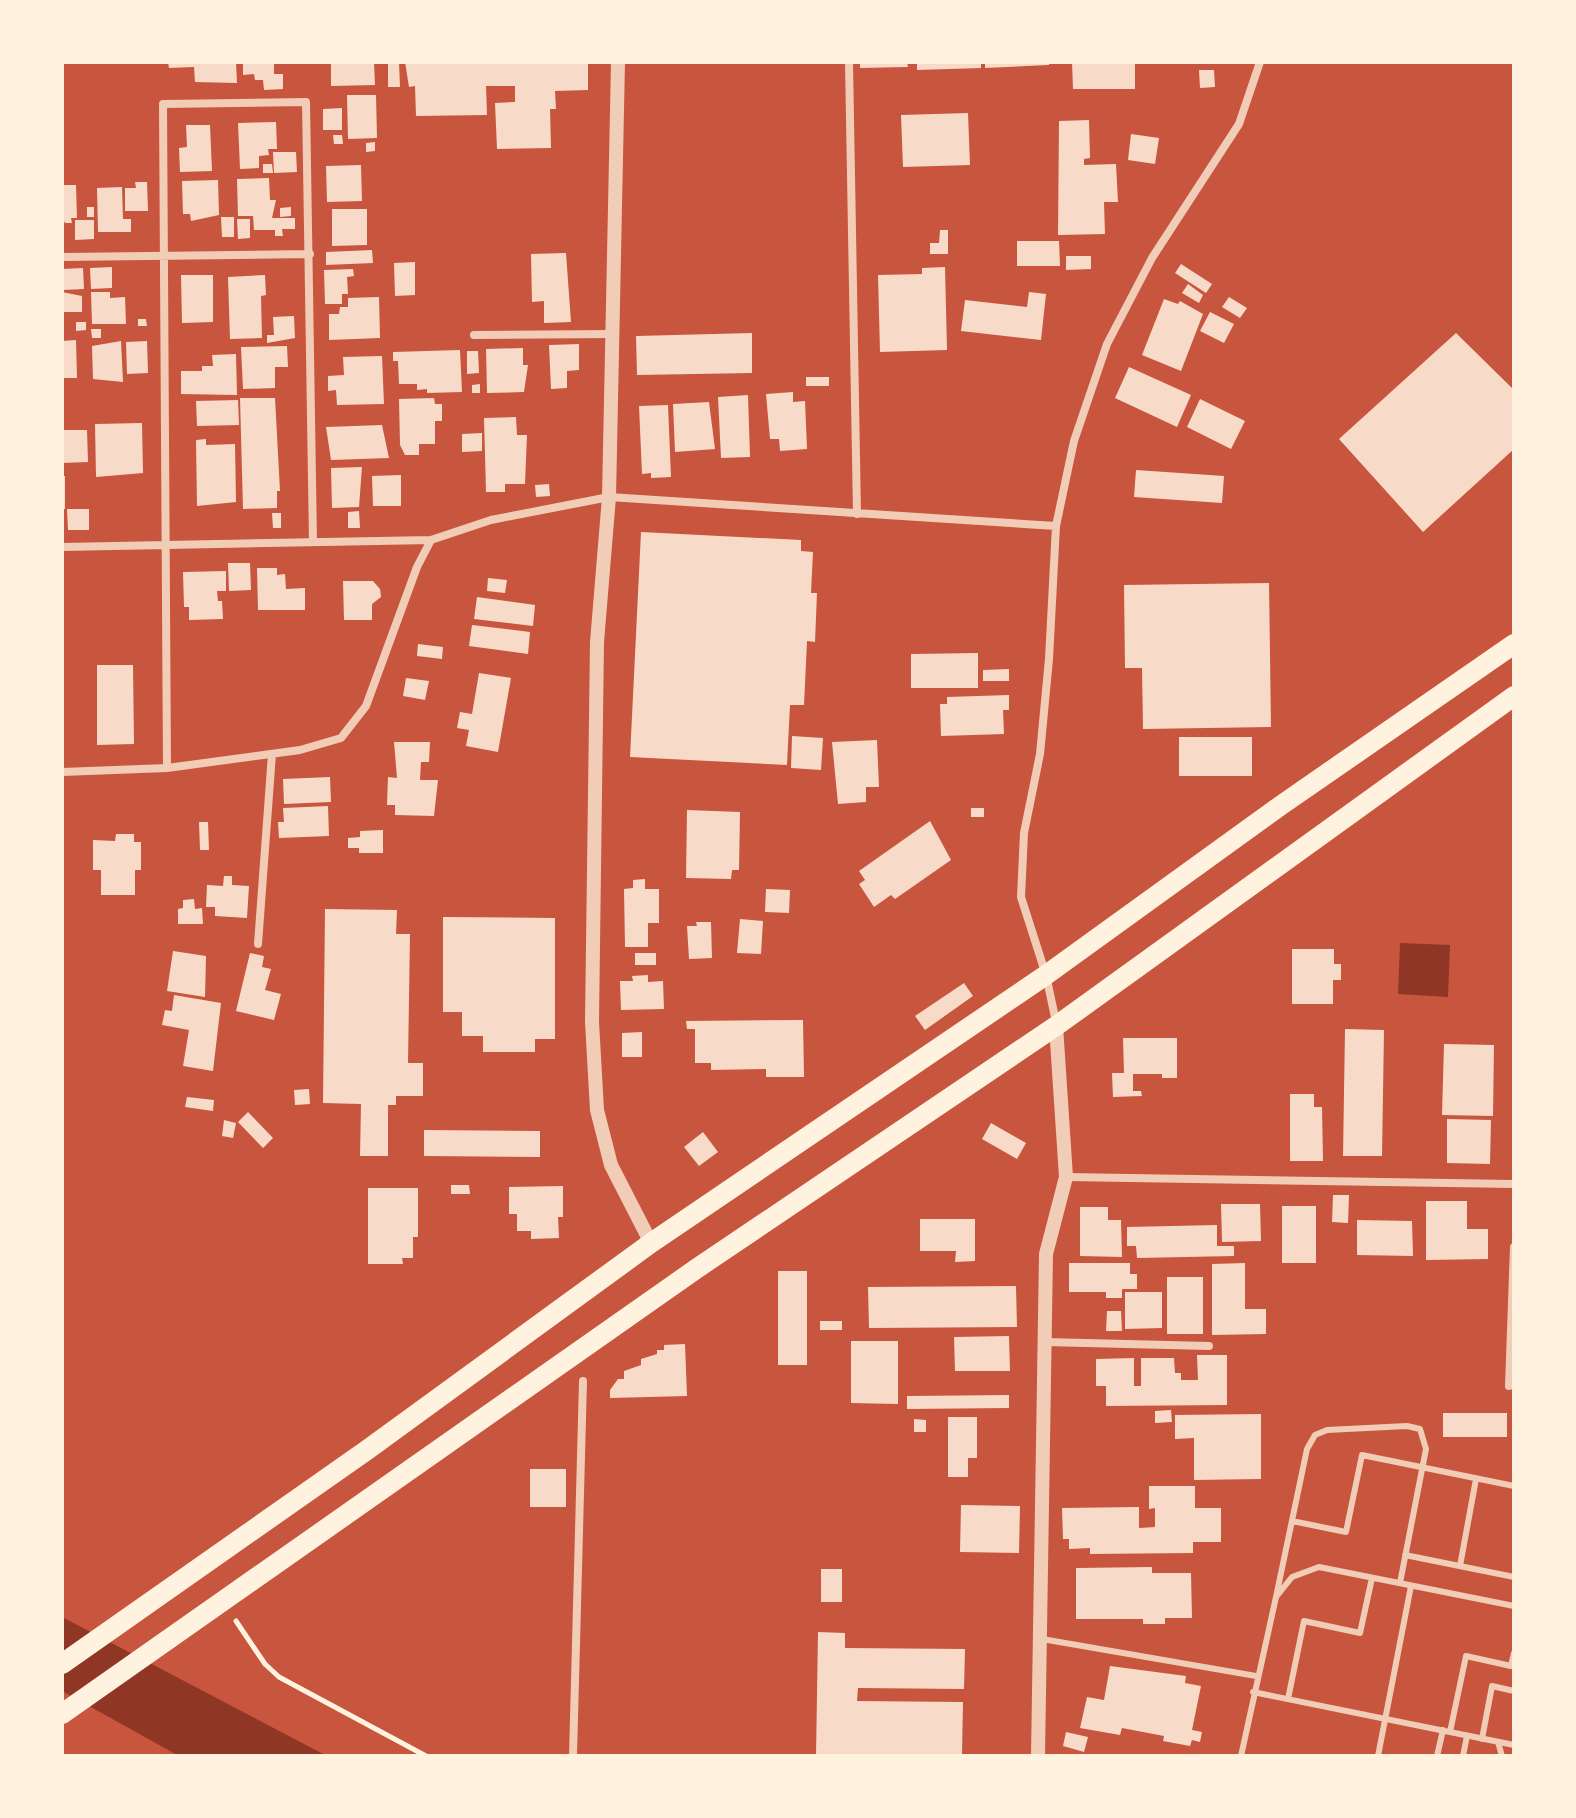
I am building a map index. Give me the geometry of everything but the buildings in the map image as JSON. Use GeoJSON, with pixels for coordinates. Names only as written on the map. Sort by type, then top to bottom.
{"type":"FeatureCollection","features":[{"type":"Feature","properties":{"kind":"highway"},"geometry":{"type":"LineString","coordinates":[[62,1664],[367,1450],[651,1243],[1046,975],[1280,806],[1514,644]]}},
{"type":"Feature","properties":{"kind":"highway"},"geometry":{"type":"LineString","coordinates":[[62,1714],[696,1269],[1056,1026],[1514,696]]}},
{"type":"Feature","properties":{"kind":"street"},"geometry":{"type":"LineString","coordinates":[[618,62],[609,497],[597,642],[592,1022],[597,1110],[611,1165],[651,1243]]}},
{"type":"Feature","properties":{"kind":"street"},"geometry":{"type":"LineString","coordinates":[[849,62],[857,514]]}},
{"type":"Feature","properties":{"kind":"street"},"geometry":{"type":"LineString","coordinates":[[1038,1756],[1046,1254],[1066,1177],[1056,1026],[1046,975],[1021,897],[1024,833],[1040,754],[1049,659],[1056,526],[1074,441],[1107,344],[1152,258],[1239,124],[1260,62]]}},
{"type":"Feature","properties":{"kind":"street"},"geometry":{"type":"LineString","coordinates":[[167,768],[163,104],[306,102],[313,542]]}},
{"type":"Feature","properties":{"kind":"street"},"geometry":{"type":"LineString","coordinates":[[62,257],[310,254]]}},
{"type":"Feature","properties":{"kind":"street"},"geometry":{"type":"LineString","coordinates":[[474,335],[613,334]]}},
{"type":"Feature","properties":{"kind":"street"},"geometry":{"type":"LineString","coordinates":[[62,547],[431,540],[491,520],[609,497],[1056,526]]}},
{"type":"Feature","properties":{"kind":"street"},"geometry":{"type":"LineString","coordinates":[[62,772],[167,768],[272,754],[341,738],[366,706],[417,567],[431,540]]}},
{"type":"Feature","properties":{"kind":"street"},"geometry":{"type":"LineString","coordinates":[[258,944],[272,754]]}},
{"type":"Feature","properties":{"kind":"street"},"geometry":{"type":"LineString","coordinates":[[1066,1177],[1514,1184]]}},
{"type":"Feature","properties":{"kind":"street"},"geometry":{"type":"LineString","coordinates":[[1509,1386],[1514,1247]]}},
{"type":"Feature","properties":{"kind":"street"},"geometry":{"type":"LineString","coordinates":[[1045,1342],[1209,1346]]}},
{"type":"Feature","properties":{"kind":"street"},"geometry":{"type":"LineString","coordinates":[[573,1756],[583,1381]]}},
{"type":"Feature","properties":{"kind":"lane"},"geometry":{"type":"LineString","coordinates":[[1241,1756],[1307,1449],[1315,1435],[1327,1430],[1407,1426],[1420,1429],[1426,1449],[1400,1583]]}},
{"type":"Feature","properties":{"kind":"lane"},"geometry":{"type":"LineString","coordinates":[[1292,1521],[1346,1532],[1362,1455],[1514,1486]]}},
{"type":"Feature","properties":{"kind":"lane"},"geometry":{"type":"LineString","coordinates":[[1460,1566],[1476,1479]]}},
{"type":"Feature","properties":{"kind":"lane"},"geometry":{"type":"LineString","coordinates":[[1405,1555],[1514,1577]]}},
{"type":"Feature","properties":{"kind":"lane"},"geometry":{"type":"LineString","coordinates":[[1276,1597],[1292,1577],[1319,1567],[1514,1606]]}},
{"type":"Feature","properties":{"kind":"lane"},"geometry":{"type":"LineString","coordinates":[[1288,1699],[1304,1621],[1360,1633],[1372,1578]]}},
{"type":"Feature","properties":{"kind":"lane"},"geometry":{"type":"LineString","coordinates":[[1378,1756],[1411,1586]]}},
{"type":"Feature","properties":{"kind":"lane"},"geometry":{"type":"LineString","coordinates":[[1042,1639],[1256,1676]]}},
{"type":"Feature","properties":{"kind":"lane"},"geometry":{"type":"LineString","coordinates":[[1437,1756],[1466,1656],[1511,1666],[1514,1653]]}},
{"type":"Feature","properties":{"kind":"lane"},"geometry":{"type":"LineString","coordinates":[[1482,1739],[1492,1686],[1514,1691]]}},
{"type":"Feature","properties":{"kind":"lane"},"geometry":{"type":"LineString","coordinates":[[1253,1692],[1514,1745]]}},
{"type":"Feature","properties":{"kind":"lane"},"geometry":{"type":"LineString","coordinates":[[1463,1756],[1467,1736]]}},
{"type":"Feature","properties":{"kind":"lane"},"geometry":{"type":"LineString","coordinates":[[1498,1742],[1502,1756]]}},
{"type":"Feature","properties":{"kind":"path"},"geometry":{"type":"LineString","coordinates":[[236,1621],[265,1664],[279,1677],[426,1756]]}},
{"type":"Feature","properties":{"kind":"shaded area"},"geometry":{"type":"Polygon","coordinates":[[[1400,943],[1450,945],[1448,997],[1398,994],[1400,943]]]}},
{"type":"Feature","properties":{"kind":"shaded area"},"geometry":{"type":"Polygon","coordinates":[[[62,1617],[327,1756],[179,1756],[62,1691],[62,1617]]]}}]}
